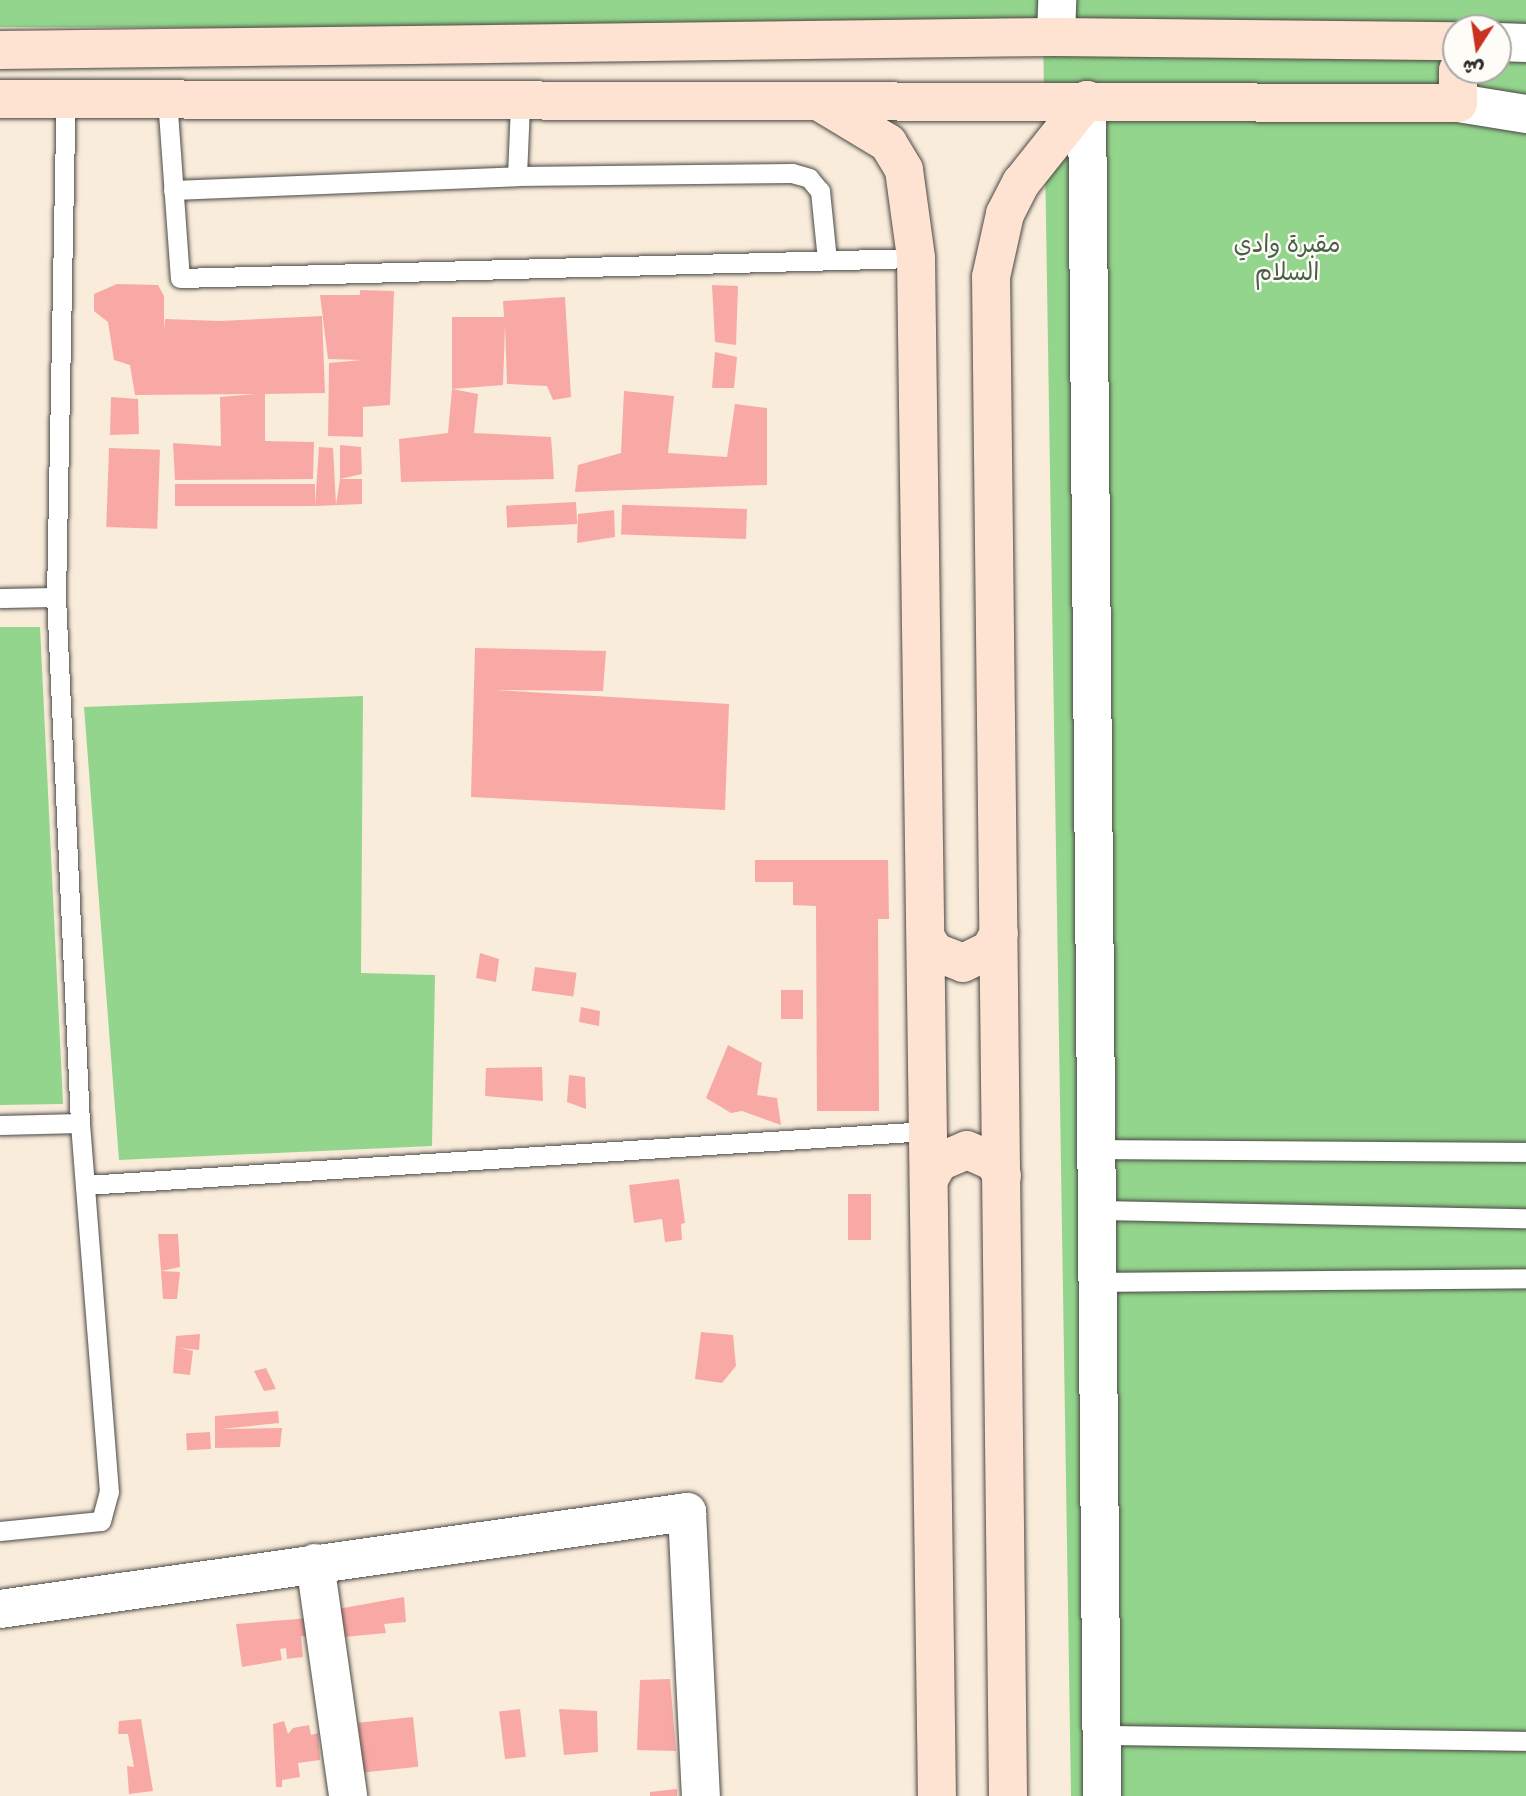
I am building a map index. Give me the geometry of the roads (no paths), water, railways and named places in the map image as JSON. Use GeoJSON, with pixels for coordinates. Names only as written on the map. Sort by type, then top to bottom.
{"type":"FeatureCollection","features":[{"type":"Feature","properties":{"kind":"main road"},"geometry":{"type":"LineString","coordinates":[[0,50],[1057,18],[1442,40]]}},
{"type":"Feature","properties":{"kind":"main road"},"geometry":{"type":"LineString","coordinates":[[0,99],[823,104],[1087,100],[1458,87]]}},
{"type":"Feature","properties":{"kind":"main road"},"geometry":{"type":"LineString","coordinates":[[1008,1796],[991,277],[1005,214],[1021,183],[1087,100]]}},
{"type":"Feature","properties":{"kind":"main road"},"geometry":{"type":"LineString","coordinates":[[823,104],[888,143],[904,170],[916,258],[937,1796]]}},
{"type":"Feature","properties":{"kind":"main road"},"geometry":{"type":"LineString","coordinates":[[926,938],[935,952],[963,963],[990,950],[999,933]]}},
{"type":"Feature","properties":{"kind":"main road"},"geometry":{"type":"LineString","coordinates":[[929,1179],[939,1162],[967,1150],[994,1162],[1002,1176]]}},
{"type":"Feature","properties":{"kind":"street"},"geometry":{"type":"LineString","coordinates":[[1458,87],[1526,114]]}},
{"type":"Feature","properties":{"kind":"street"},"geometry":{"type":"LineString","coordinates":[[1087,100],[1102,1796]]}},
{"type":"Feature","properties":{"kind":"street"},"geometry":{"type":"LineString","coordinates":[[0,1609],[687,1512],[701,1796]]}},
{"type":"Feature","properties":{"kind":"street"},"geometry":{"type":"LineString","coordinates":[[315,1563],[342,1795]]}},
{"type":"Feature","properties":{"kind":"lane"},"geometry":{"type":"LineString","coordinates":[[0,1531],[101,1521],[109,1492],[80,1123],[56,597],[66,98]]}},
{"type":"Feature","properties":{"kind":"lane"},"geometry":{"type":"LineString","coordinates":[[167,98],[180,278],[916,258]]}},
{"type":"Feature","properties":{"kind":"lane"},"geometry":{"type":"LineString","coordinates":[[517,176],[520,103]]}},
{"type":"Feature","properties":{"kind":"lane"},"geometry":{"type":"LineString","coordinates":[[173,190],[517,176],[792,173],[809,178],[820,191],[827,260]]}},
{"type":"Feature","properties":{"kind":"lane"},"geometry":{"type":"LineString","coordinates":[[0,598],[56,597]]}},
{"type":"Feature","properties":{"kind":"lane"},"geometry":{"type":"LineString","coordinates":[[0,1125],[80,1123]]}},
{"type":"Feature","properties":{"kind":"lane"},"geometry":{"type":"LineString","coordinates":[[85,1185],[928,1131]]}},
{"type":"Feature","properties":{"kind":"lane"},"geometry":{"type":"LineString","coordinates":[[1096,1149],[1526,1152]]}},
{"type":"Feature","properties":{"kind":"lane"},"geometry":{"type":"LineString","coordinates":[[1097,1210],[1526,1218]]}},
{"type":"Feature","properties":{"kind":"lane"},"geometry":{"type":"LineString","coordinates":[[1097,1282],[1526,1278]]}},
{"type":"Feature","properties":{"kind":"lane"},"geometry":{"type":"LineString","coordinates":[[1101,1735],[1526,1741]]}},
{"type":"Feature","properties":{"kind":"park label","name":"مقبرة وادي السلام"},"geometry":{"type":"Point","coordinates":[1287,259]}}]}
